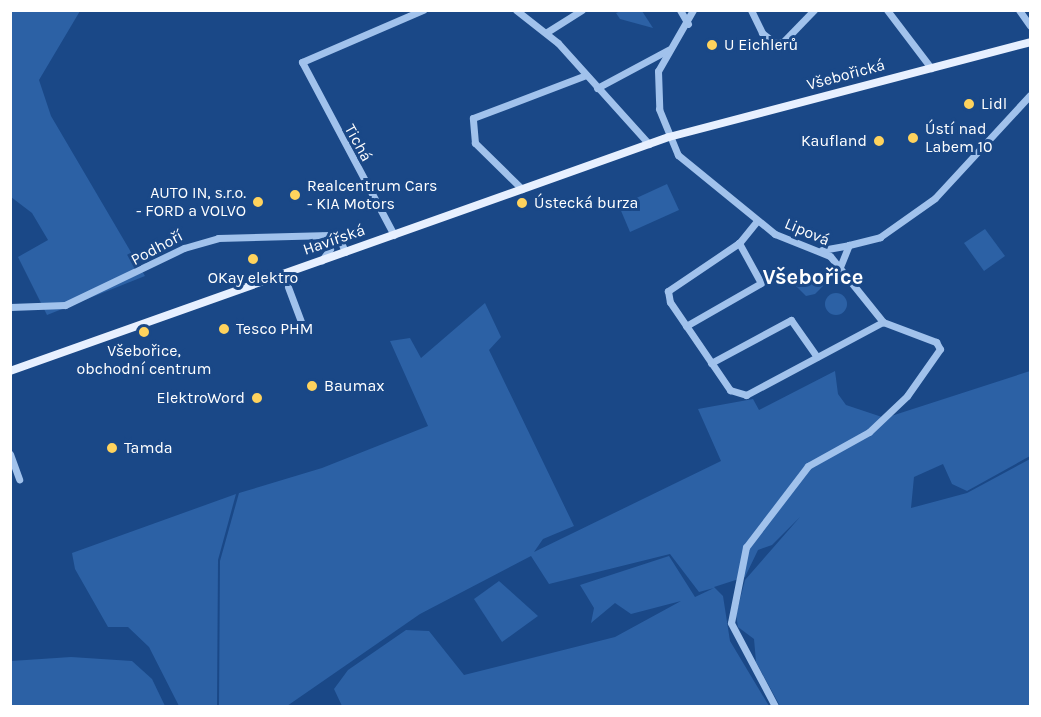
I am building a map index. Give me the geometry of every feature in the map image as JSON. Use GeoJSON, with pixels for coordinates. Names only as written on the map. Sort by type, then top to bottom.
{"type":"FeatureCollection","features":[{"type":"Feature","properties":{"kind":"main road","name":"Všebořická"},"geometry":{"type":"LineString","coordinates":[[669,137],[1030,42]]}},
{"type":"Feature","properties":{"kind":"main road","name":"Havířská"},"geometry":{"type":"LineString","coordinates":[[10,371],[669,137]]}},
{"type":"Feature","properties":{"kind":"street","name":"Tichá"},"geometry":{"type":"LineString","coordinates":[[394,235],[302,62],[423,10]]}},
{"type":"Feature","properties":{"kind":"street"},"geometry":{"type":"LineString","coordinates":[[516,10],[547,32],[649,144]]}},
{"type":"Feature","properties":{"kind":"street"},"geometry":{"type":"LineString","coordinates":[[547,32],[582,10]]}},
{"type":"Feature","properties":{"kind":"street"},"geometry":{"type":"LineString","coordinates":[[680,10],[688,24]]}},
{"type":"Feature","properties":{"kind":"street"},"geometry":{"type":"LineString","coordinates":[[597,88],[670,49],[688,24],[693,10]]}},
{"type":"Feature","properties":{"kind":"street"},"geometry":{"type":"LineString","coordinates":[[751,10],[762,33],[775,43],[783,42],[814,10]]}},
{"type":"Feature","properties":{"kind":"street"},"geometry":{"type":"LineString","coordinates":[[800,10],[805,20]]}},
{"type":"Feature","properties":{"kind":"street"},"geometry":{"type":"LineString","coordinates":[[887,10],[931,68]]}},
{"type":"Feature","properties":{"kind":"street"},"geometry":{"type":"LineString","coordinates":[[1019,10],[1030,26]]}},
{"type":"Feature","properties":{"kind":"street","name":"Lipová"},"geometry":{"type":"LineString","coordinates":[[670,49],[656,84],[669,137],[685,162],[775,234],[821,250],[840,267],[856,296],[882,322],[936,342],[939,351],[907,396],[869,432],[808,466],[746,547],[731,623],[775,706]]}},
{"type":"Feature","properties":{"kind":"street"},"geometry":{"type":"LineString","coordinates":[[522,189],[475,142],[473,118],[586,75]]}},
{"type":"Feature","properties":{"kind":"street"},"geometry":{"type":"LineString","coordinates":[[821,250],[877,239],[935,198],[1030,95]]}},
{"type":"Feature","properties":{"kind":"street"},"geometry":{"type":"LineString","coordinates":[[757,221],[739,243],[671,286],[670,302],[730,390],[746,395],[882,322]]}},
{"type":"Feature","properties":{"kind":"street"},"geometry":{"type":"LineString","coordinates":[[322,236],[340,240],[345,252]]}},
{"type":"Feature","properties":{"kind":"street"},"geometry":{"type":"LineString","coordinates":[[322,236],[330,249],[322,260]]}},
{"type":"Feature","properties":{"kind":"street","name":"Podhoří"},"geometry":{"type":"LineString","coordinates":[[10,307],[65,305],[197,242],[322,236]]}},
{"type":"Feature","properties":{"kind":"street"},"geometry":{"type":"LineString","coordinates":[[686,326],[761,283],[739,243]]}},
{"type":"Feature","properties":{"kind":"street"},"geometry":{"type":"LineString","coordinates":[[840,267],[849,245]]}},
{"type":"Feature","properties":{"kind":"street"},"geometry":{"type":"LineString","coordinates":[[288,287],[303,327]]}},
{"type":"Feature","properties":{"kind":"street"},"geometry":{"type":"LineString","coordinates":[[711,363],[791,320],[817,357]]}},
{"type":"Feature","properties":{"kind":"street"},"geometry":{"type":"LineString","coordinates":[[10,454],[19,479]]}},
{"type":"Feature","properties":{"kind":"shaded area"},"geometry":{"type":"Polygon","coordinates":[[[10,11],[80,11],[39,80],[51,116],[145,276],[47,315],[18,257],[48,240],[32,213],[11,197],[10,11]]]}},
{"type":"Feature","properties":{"kind":"shaded area"},"geometry":{"type":"Polygon","coordinates":[[[642,11],[653,28],[620,19],[616,13],[642,11]]]}},
{"type":"Feature","properties":{"kind":"shaded area"},"geometry":{"type":"Polygon","coordinates":[[[667,184],[679,210],[630,232],[619,206],[667,184]]]}},
{"type":"Feature","properties":{"kind":"shaded area"},"geometry":{"type":"Polygon","coordinates":[[[985,229],[1005,256],[984,271],[964,243],[985,229]]]}},
{"type":"Feature","properties":{"kind":"shaded area"},"geometry":{"type":"Polygon","coordinates":[[[806,273],[824,285],[815,294],[806,296],[794,284],[806,273]]]}},
{"type":"Feature","properties":{"kind":"shaded area"},"geometry":{"type":"Polygon","coordinates":[[[836,293],[844,296],[847,304],[844,312],[836,315],[828,312],[825,304],[828,296],[836,293]]]}},
{"type":"Feature","properties":{"kind":"shaded area"},"geometry":{"type":"Polygon","coordinates":[[[485,303],[501,337],[489,350],[574,526],[543,539],[534,552],[721,461],[698,409],[753,399],[759,410],[835,371],[838,394],[846,405],[885,418],[1030,371],[1030,456],[967,491],[952,484],[943,464],[914,477],[911,508],[967,493],[1030,459],[1030,706],[780,706],[756,662],[754,639],[738,627],[736,615],[745,580],[800,517],[772,545],[758,550],[745,577],[714,587],[723,596],[730,641],[769,706],[342,706],[334,689],[348,670],[406,630],[429,631],[464,675],[615,637],[681,601],[631,614],[615,603],[591,623],[594,608],[580,585],[669,556],[695,597],[714,588],[699,592],[670,554],[549,584],[531,556],[420,614],[287,706],[219,706],[220,561],[239,493],[322,468],[428,426],[390,341],[410,338],[421,358],[485,303]]]}},
{"type":"Feature","properties":{"kind":"shaded area"},"geometry":{"type":"Polygon","coordinates":[[[236,494],[218,560],[217,706],[179,706],[149,647],[128,627],[108,627],[75,569],[72,553],[236,494]]]}},
{"type":"Feature","properties":{"kind":"shaded area"},"geometry":{"type":"Polygon","coordinates":[[[499,581],[538,616],[502,642],[474,599],[499,581]]]}},
{"type":"Feature","properties":{"kind":"shaded area"},"geometry":{"type":"Polygon","coordinates":[[[71,657],[132,661],[152,679],[165,706],[11,706],[11,661],[71,657]]]}},
{"type":"Feature","properties":{"kind":"place","name":"U Eichlerů"},"geometry":{"type":"Point","coordinates":[712,45]}},
{"type":"Feature","properties":{"kind":"place","name":"Lidl"},"geometry":{"type":"Point","coordinates":[969,104]}},
{"type":"Feature","properties":{"kind":"place","name":"Ústí nad Labem 10"},"geometry":{"type":"Point","coordinates":[913,138]}},
{"type":"Feature","properties":{"kind":"place","name":"Kaufland"},"geometry":{"type":"Point","coordinates":[879,141]}},
{"type":"Feature","properties":{"kind":"place","name":"Realcentrum Cars - KIA Motors"},"geometry":{"type":"Point","coordinates":[295,195]}},
{"type":"Feature","properties":{"kind":"place","name":"AUTO IN, s.r.o. - FORD a VOLVO"},"geometry":{"type":"Point","coordinates":[258,202]}},
{"type":"Feature","properties":{"kind":"place","name":"Ústecká burza"},"geometry":{"type":"Point","coordinates":[522,203]}},
{"type":"Feature","properties":{"kind":"place","name":"OKay elektro"},"geometry":{"type":"Point","coordinates":[253,259]}},
{"type":"Feature","properties":{"kind":"place","name":"Tesco PHM"},"geometry":{"type":"Point","coordinates":[224,329]}},
{"type":"Feature","properties":{"kind":"place","name":"Všebořice, obchodní centrum"},"geometry":{"type":"Point","coordinates":[144,332]}},
{"type":"Feature","properties":{"kind":"place","name":"Baumax"},"geometry":{"type":"Point","coordinates":[312,386]}},
{"type":"Feature","properties":{"kind":"place","name":"ElektroWord"},"geometry":{"type":"Point","coordinates":[257,398]}},
{"type":"Feature","properties":{"kind":"place","name":"Tamda"},"geometry":{"type":"Point","coordinates":[112,448]}},
{"type":"Feature","properties":{"kind":"district","name":"Všebořice"},"geometry":{"type":"Point","coordinates":[813,278]}}]}
